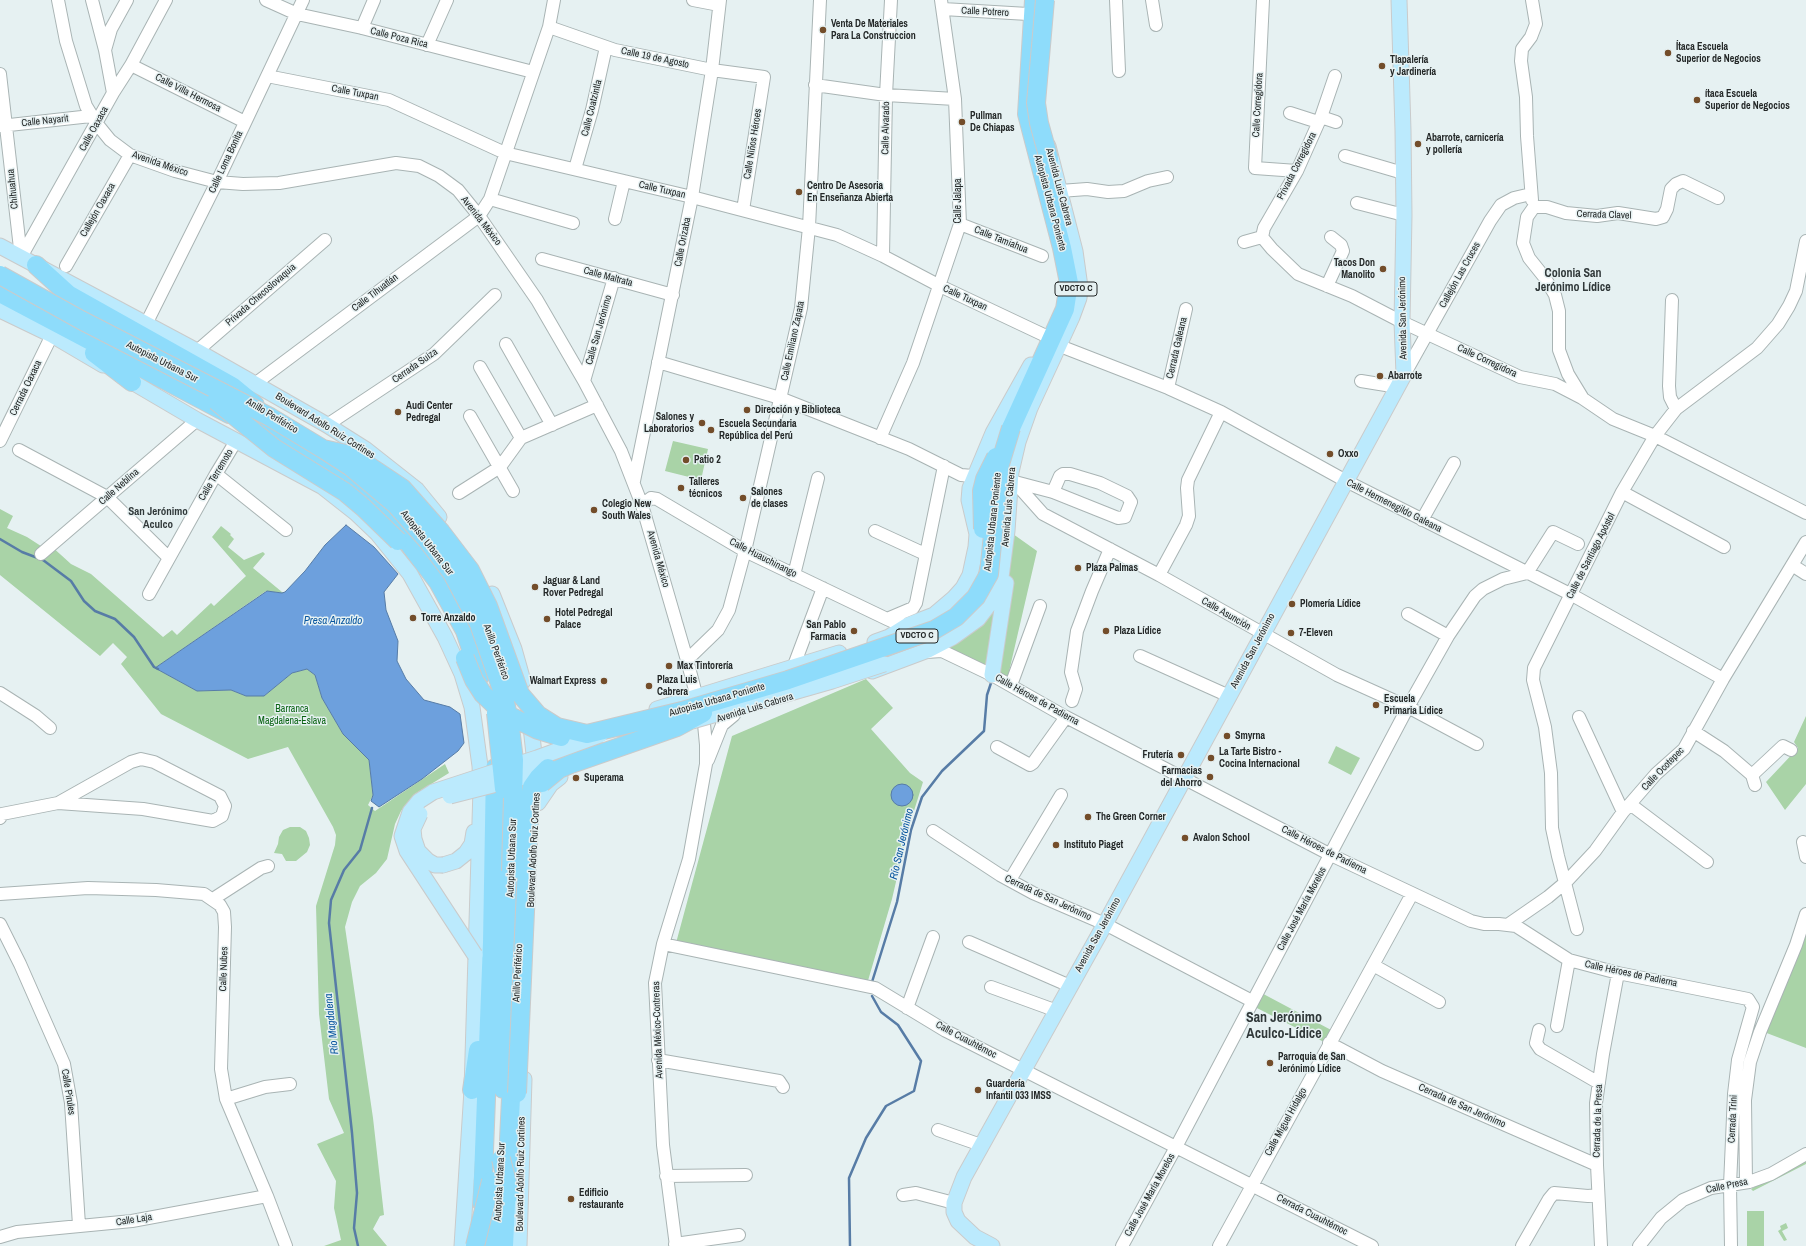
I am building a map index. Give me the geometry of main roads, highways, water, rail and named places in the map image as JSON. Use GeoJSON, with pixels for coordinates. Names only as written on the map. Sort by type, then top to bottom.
{"type":"FeatureCollection","features":[{"type":"Feature","properties":{"kind":"highway","name":"Autopista Urbana Poniente"},"geometry":{"type":"LineString","coordinates":[[701,711],[829,675],[931,639],[958,626],[984,599],[991,587],[998,564],[1005,471],[1012,444],[1024,411],[1071,312],[1077,284],[1076,266],[1037,113],[1036,103],[1045,0]]}},
{"type":"Feature","properties":{"kind":"highway","name":"Autopista Urbana Poniente"},"geometry":{"type":"LineString","coordinates":[[324,449],[346,454],[366,464],[402,488],[441,532],[470,570],[488,606],[520,694],[538,715],[557,727],[578,733],[595,733],[682,711],[788,680],[934,630],[956,617],[976,597],[989,574],[996,492],[1006,438],[1065,309],[1069,283],[1062,248],[1027,114],[1031,5]]}},
{"type":"Feature","properties":{"kind":"highway"},"geometry":{"type":"LineString","coordinates":[[28,261],[68,294],[232,386],[255,405]]}},
{"type":"Feature","properties":{"kind":"highway","name":"Anillo Periférico"},"geometry":{"type":"LineString","coordinates":[[0,268],[255,405],[386,486],[432,534],[459,571],[486,622],[508,686],[519,738],[525,782],[519,950],[504,1246]]}},
{"type":"Feature","properties":{"kind":"highway","name":"Autopista Urbana Sur"},"geometry":{"type":"LineString","coordinates":[[0,275],[81,320],[270,417],[351,467],[400,509],[427,540],[452,573],[479,624],[502,690],[512,739],[515,782],[501,1160],[496,1246]]}},
{"type":"Feature","properties":{"kind":"highway","name":"Autopista Urbana Sur"},"geometry":{"type":"LineString","coordinates":[[0,286],[216,401],[339,469],[386,509],[419,544],[444,579],[473,635],[492,692],[498,723],[504,790],[500,908],[498,1045],[487,1246]]}},
{"type":"Feature","properties":{"kind":"highway","name":"Anillo Periférico"},"geometry":{"type":"LineString","coordinates":[[0,292],[298,451],[354,486],[394,524],[438,582],[465,631],[486,693],[495,773],[492,942],[480,1246]]}},
{"type":"Feature","properties":{"kind":"highway"},"geometry":{"type":"LineString","coordinates":[[45,317],[132,382]]}},
{"type":"Feature","properties":{"kind":"highway"},"geometry":{"type":"LineString","coordinates":[[216,401],[274,448],[345,492],[398,541],[415,563],[442,606],[455,632],[474,680],[483,694],[502,712],[538,730],[570,740],[591,741],[617,737],[677,717],[701,711]]}},
{"type":"Feature","properties":{"kind":"highway"},"geometry":{"type":"LineString","coordinates":[[896,636],[917,631],[944,619],[967,598],[974,585],[984,557],[984,485],[990,466],[1006,438]]}},
{"type":"Feature","properties":{"kind":"highway"},"geometry":{"type":"LineString","coordinates":[[519,738],[524,683]]}},
{"type":"Feature","properties":{"kind":"highway"},"geometry":{"type":"LineString","coordinates":[[511,870],[519,846],[523,817],[541,784],[550,775],[571,764],[677,727],[701,711]]}},
{"type":"Feature","properties":{"kind":"highway"},"geometry":{"type":"LineString","coordinates":[[506,1203],[517,1094],[530,798],[532,787],[548,768]]}},
{"type":"Feature","properties":{"kind":"highway"},"geometry":{"type":"LineString","coordinates":[[472,1090],[492,942]]}},
{"type":"Feature","properties":{"kind":"highway"},"geometry":{"type":"LineString","coordinates":[[501,1160],[510,1194],[510,1246]]}},
{"type":"Feature","properties":{"kind":"highway"},"geometry":{"type":"LineString","coordinates":[[475,1246],[490,1181]]}},
{"type":"Feature","properties":{"kind":"main road","name":"Avenida Luis Cabrera"},"geometry":{"type":"LineString","coordinates":[[475,955],[407,851],[402,836],[410,812],[419,801],[432,792],[537,758],[590,738],[867,650],[934,615],[946,606],[963,588],[970,575],[975,560],[977,534],[969,500],[972,482],[1030,408],[1060,346],[1079,298],[1080,287],[1075,251],[1036,104],[1045,0]]}},
{"type":"Feature","properties":{"kind":"main road","name":"Avenida San Jerónimo"},"geometry":{"type":"LineString","coordinates":[[992,1246],[976,1237],[958,1221],[954,1212],[954,1203],[964,1177],[1105,924],[1183,778],[1401,381],[1404,173],[1399,0]]}},
{"type":"Feature","properties":{"kind":"main road","name":"Avenida Luis Cabrera"},"geometry":{"type":"LineString","coordinates":[[529,713],[555,729],[577,731],[701,711],[734,715],[877,670],[921,653],[953,637],[971,624],[978,618],[994,598],[1000,584],[1013,479],[1006,438],[1046,336],[1060,307],[1063,282],[1024,114],[1023,77],[1031,5]]}},
{"type":"Feature","properties":{"kind":"main road","name":"Boulevard Adolfo Ruiz Cortines"},"geometry":{"type":"LineString","coordinates":[[0,246],[256,383],[365,449],[416,490],[454,536],[485,580],[514,649],[524,683],[534,749],[538,803],[531,897],[519,1246]]}},
{"type":"Feature","properties":{"kind":"main road"},"geometry":{"type":"LineString","coordinates":[[0,310],[52,335],[196,420],[323,487],[356,513],[377,533],[410,574],[445,637],[462,674],[472,707],[480,766],[472,1090],[462,1246]]}},
{"type":"Feature","properties":{"kind":"main road"},"geometry":{"type":"LineString","coordinates":[[302,411],[365,465],[396,488],[428,522],[466,573],[482,604],[498,643],[520,707],[527,718],[561,734],[590,738]]}},
{"type":"Feature","properties":{"kind":"main road","name":"Avenida Luis Cabrera"},"geometry":{"type":"LineString","coordinates":[[538,803],[551,784],[575,769],[701,711],[760,678],[896,636],[929,628],[945,621],[964,606],[980,583],[987,564],[988,530],[972,482]]}},
{"type":"Feature","properties":{"kind":"main road"},"geometry":{"type":"LineString","coordinates":[[992,675],[1006,587],[1005,552]]}},
{"type":"Feature","properties":{"kind":"main road"},"geometry":{"type":"LineString","coordinates":[[480,800],[472,844],[459,859],[443,865],[435,864],[428,861],[418,851],[414,839],[413,829],[416,819],[423,810],[432,803],[524,776],[611,744],[832,681],[884,664],[926,647],[971,624]]}},
{"type":"Feature","properties":{"kind":"main road"},"geometry":{"type":"LineString","coordinates":[[760,678],[753,684],[750,690],[754,702],[763,706]]}},
{"type":"Feature","properties":{"kind":"main road"},"geometry":{"type":"LineString","coordinates":[[517,1094],[522,1128]]}},
{"type":"Feature","properties":{"kind":"water","name":"Presa Anzaldo"},"geometry":{"type":"Polygon","coordinates":[[[346,525],[374,547],[398,574],[384,592],[386,610],[398,641],[397,661],[406,679],[424,700],[450,707],[460,714],[464,743],[458,751],[422,779],[379,807],[371,801],[373,795],[369,760],[343,734],[322,698],[315,675],[307,669],[292,673],[264,696],[246,696],[231,690],[197,691],[155,668],[267,591],[285,592],[305,571],[325,545],[346,525]]]}},
{"type":"Feature","properties":{"kind":"water"},"geometry":{"type":"Polygon","coordinates":[[[902,784],[910,787],[913,795],[910,803],[902,806],[894,803],[891,795],[894,787],[902,784]]]}},
{"type":"Feature","properties":{"kind":"waterway"},"geometry":{"type":"LineString","coordinates":[[0,539],[22,552],[43,560],[71,581],[84,601],[95,611],[115,619],[134,637],[154,667],[158,669]]}},
{"type":"Feature","properties":{"kind":"waterway","name":"Río San Jerónimo"},"geometry":{"type":"LineString","coordinates":[[872,982],[897,902],[911,830],[922,797],[942,771],[984,731],[987,695],[991,683]]}},
{"type":"Feature","properties":{"kind":"waterway","name":"Río Magdalena"},"geometry":{"type":"LineString","coordinates":[[358,1246],[354,1228],[357,1193],[352,1133],[329,923],[331,900],[344,870],[360,850],[372,808]]}},
{"type":"Feature","properties":{"kind":"waterway","name":"Río San Jerónimo"},"geometry":{"type":"LineString","coordinates":[[850,1246],[849,1178],[866,1138],[886,1106],[914,1091],[921,1061],[898,1025],[881,1012],[872,996]]}},
{"type":"Feature","properties":{"kind":"place","name":"Venta De Materiales Para La Construccion"},"geometry":{"type":"Point","coordinates":[823,30]}},
{"type":"Feature","properties":{"kind":"place","name":"Ítaca Escuela Superior de Negocios"},"geometry":{"type":"Point","coordinates":[1668,53]}},
{"type":"Feature","properties":{"kind":"place","name":"Tlapalería y Jardinería"},"geometry":{"type":"Point","coordinates":[1382,66]}},
{"type":"Feature","properties":{"kind":"place","name":"ítaca Escuela Superior de Negocios"},"geometry":{"type":"Point","coordinates":[1697,100]}},
{"type":"Feature","properties":{"kind":"place","name":"Pullman De Chiapas"},"geometry":{"type":"Point","coordinates":[962,122]}},
{"type":"Feature","properties":{"kind":"place","name":"Abarrote, carnicería y pollería"},"geometry":{"type":"Point","coordinates":[1418,144]}},
{"type":"Feature","properties":{"kind":"place","name":"Centro De Asesoria En Enseñanza Abierta"},"geometry":{"type":"Point","coordinates":[799,192]}},
{"type":"Feature","properties":{"kind":"place","name":"Tacos Don Manolito"},"geometry":{"type":"Point","coordinates":[1383,269]}},
{"type":"Feature","properties":{"kind":"place","name":"Abarrote"},"geometry":{"type":"Point","coordinates":[1380,376]}},
{"type":"Feature","properties":{"kind":"place","name":"Dirección y Biblioteca"},"geometry":{"type":"Point","coordinates":[747,410]}},
{"type":"Feature","properties":{"kind":"place","name":"Audi Center Pedregal"},"geometry":{"type":"Point","coordinates":[398,412]}},
{"type":"Feature","properties":{"kind":"place","name":"Salones y Laboratorios"},"geometry":{"type":"Point","coordinates":[702,423]}},
{"type":"Feature","properties":{"kind":"place","name":"Escuela Secundaria República del Perú"},"geometry":{"type":"Point","coordinates":[711,430]}},
{"type":"Feature","properties":{"kind":"place","name":"Oxxo"},"geometry":{"type":"Point","coordinates":[1330,454]}},
{"type":"Feature","properties":{"kind":"place","name":"Patio 2"},"geometry":{"type":"Point","coordinates":[686,460]}},
{"type":"Feature","properties":{"kind":"place","name":"Talleres técnicos"},"geometry":{"type":"Point","coordinates":[681,488]}},
{"type":"Feature","properties":{"kind":"place","name":"Salones de clases"},"geometry":{"type":"Point","coordinates":[743,498]}},
{"type":"Feature","properties":{"kind":"place","name":"Colegio New South Wales"},"geometry":{"type":"Point","coordinates":[594,510]}},
{"type":"Feature","properties":{"kind":"place","name":"Plaza Palmas"},"geometry":{"type":"Point","coordinates":[1078,568]}},
{"type":"Feature","properties":{"kind":"place","name":"Jaguar & Land Rover Pedregal"},"geometry":{"type":"Point","coordinates":[535,587]}},
{"type":"Feature","properties":{"kind":"place","name":"Plomería Lídice"},"geometry":{"type":"Point","coordinates":[1292,604]}},
{"type":"Feature","properties":{"kind":"place","name":"Torre Anzaldo"},"geometry":{"type":"Point","coordinates":[413,618]}},
{"type":"Feature","properties":{"kind":"place","name":"Hotel Pedregal Palace"},"geometry":{"type":"Point","coordinates":[547,619]}},
{"type":"Feature","properties":{"kind":"place","name":"San Pablo Farmacia"},"geometry":{"type":"Point","coordinates":[854,631]}},
{"type":"Feature","properties":{"kind":"place","name":"Plaza Lídice"},"geometry":{"type":"Point","coordinates":[1106,631]}},
{"type":"Feature","properties":{"kind":"place","name":"7-Eleven"},"geometry":{"type":"Point","coordinates":[1291,633]}},
{"type":"Feature","properties":{"kind":"place","name":"Max Tintorería"},"geometry":{"type":"Point","coordinates":[669,666]}},
{"type":"Feature","properties":{"kind":"place","name":"Walmart Express"},"geometry":{"type":"Point","coordinates":[604,681]}},
{"type":"Feature","properties":{"kind":"place","name":"Plaza Luis Cabrera"},"geometry":{"type":"Point","coordinates":[649,686]}},
{"type":"Feature","properties":{"kind":"place","name":"Escuela Primaria Lídice"},"geometry":{"type":"Point","coordinates":[1376,705]}},
{"type":"Feature","properties":{"kind":"place","name":"Smyrna"},"geometry":{"type":"Point","coordinates":[1227,736]}},
{"type":"Feature","properties":{"kind":"place","name":"Frutería"},"geometry":{"type":"Point","coordinates":[1181,755]}},
{"type":"Feature","properties":{"kind":"place","name":"La Tarte Bistro - Cocina Internacional"},"geometry":{"type":"Point","coordinates":[1211,758]}},
{"type":"Feature","properties":{"kind":"place","name":"Farmacias del Ahorro"},"geometry":{"type":"Point","coordinates":[1210,777]}},
{"type":"Feature","properties":{"kind":"place","name":"Superama"},"geometry":{"type":"Point","coordinates":[576,778]}},
{"type":"Feature","properties":{"kind":"place","name":"The Green Corner"},"geometry":{"type":"Point","coordinates":[1088,817]}},
{"type":"Feature","properties":{"kind":"place","name":"Avalon School"},"geometry":{"type":"Point","coordinates":[1185,838]}},
{"type":"Feature","properties":{"kind":"place","name":"Instituto Piaget"},"geometry":{"type":"Point","coordinates":[1056,845]}},
{"type":"Feature","properties":{"kind":"place","name":"Parroquia de San Jerónimo Lídice"},"geometry":{"type":"Point","coordinates":[1270,1063]}},
{"type":"Feature","properties":{"kind":"place","name":"Guardería Infantil 033 IMSS"},"geometry":{"type":"Point","coordinates":[978,1090]}},
{"type":"Feature","properties":{"kind":"place","name":"Edificio restaurante"},"geometry":{"type":"Point","coordinates":[571,1199]}},
{"type":"Feature","properties":{"kind":"district","name":"Colonia San Jerónimo Lídice"},"geometry":{"type":"Point","coordinates":[1573,281]}},
{"type":"Feature","properties":{"kind":"district","name":"San Jerónimo Aculco"},"geometry":{"type":"Point","coordinates":[158,518]}},
{"type":"Feature","properties":{"kind":"district","name":"San Jerónimo Aculco-Lídice"},"geometry":{"type":"Point","coordinates":[1284,1026]}},
{"type":"Feature","properties":{"kind":"park label","name":"Barranca Magdalena-Eslava"},"geometry":{"type":"Point","coordinates":[292,714]}}]}
